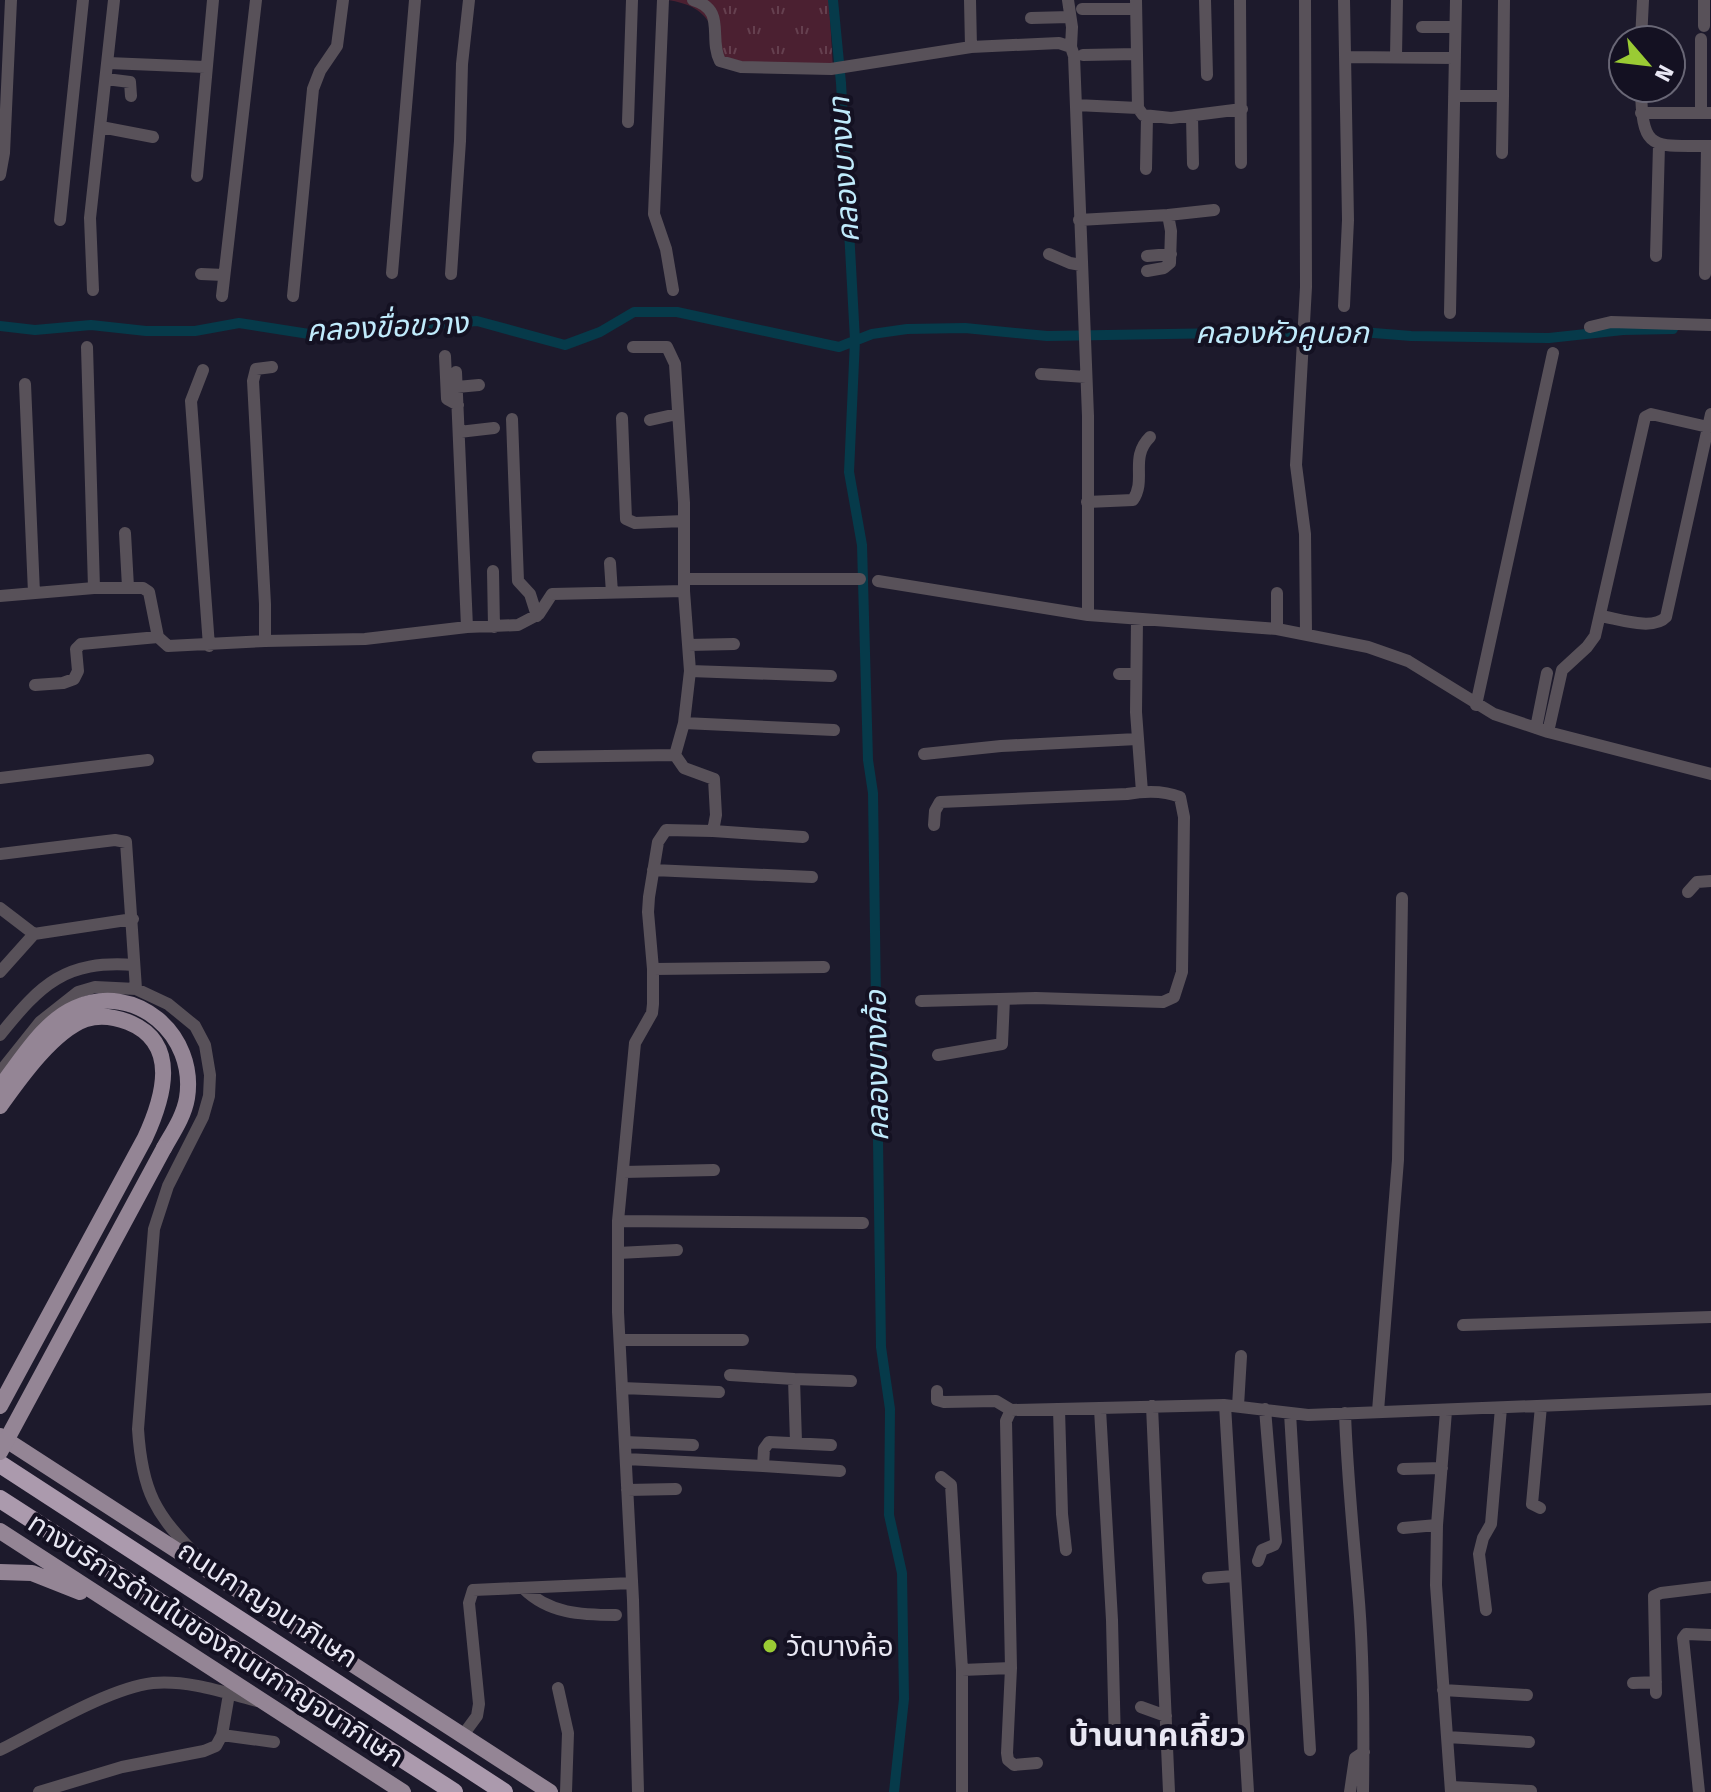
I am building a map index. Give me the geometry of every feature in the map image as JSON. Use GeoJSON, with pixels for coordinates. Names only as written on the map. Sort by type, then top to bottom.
{"type":"FeatureCollection","features":[{"type":"Feature","properties":{"kind":"highway","name":"ถนนกาญจนาภิเษก"},"geometry":{"type":"LineString","coordinates":[[0,1464],[504,1792]]}},
{"type":"Feature","properties":{"kind":"highway","name":"ถนนกาญจนาภิเษก"},"geometry":{"type":"LineString","coordinates":[[0,1499],[454,1792]]}},
{"type":"Feature","properties":{"kind":"main road"},"geometry":{"type":"LineString","coordinates":[[0,1087],[37,1040],[59,1018],[73,1009],[102,1000],[143,1007],[162,1021],[182,1049],[188,1071],[187,1100],[181,1117],[0,1452]]}},
{"type":"Feature","properties":{"kind":"main road"},"geometry":{"type":"LineString","coordinates":[[0,1106],[62,1033],[86,1019],[122,1019],[142,1028],[155,1045],[163,1064],[162,1094],[145,1138],[0,1406]]}},
{"type":"Feature","properties":{"kind":"main road"},"geometry":{"type":"LineString","coordinates":[[0,1436],[463,1735],[563,1792]]}},
{"type":"Feature","properties":{"kind":"main road","name":"ทางบริการด้านในของถนนกาญจนาภิเษก"},"geometry":{"type":"LineString","coordinates":[[0,1531],[403,1792]]}},
{"type":"Feature","properties":{"kind":"main road"},"geometry":{"type":"LineString","coordinates":[[0,1572],[32,1573],[122,1611]]}},
{"type":"Feature","properties":{"kind":"street"},"geometry":{"type":"LineString","coordinates":[[0,175],[4,153],[4,81],[11,0]]}},
{"type":"Feature","properties":{"kind":"street"},"geometry":{"type":"LineString","coordinates":[[60,220],[83,0]]}},
{"type":"Feature","properties":{"kind":"street"},"geometry":{"type":"LineString","coordinates":[[93,290],[90,218],[114,0]]}},
{"type":"Feature","properties":{"kind":"street"},"geometry":{"type":"LineString","coordinates":[[197,176],[213,0]]}},
{"type":"Feature","properties":{"kind":"street"},"geometry":{"type":"LineString","coordinates":[[222,296],[256,0]]}},
{"type":"Feature","properties":{"kind":"street"},"geometry":{"type":"LineString","coordinates":[[293,296],[313,89],[320,71],[337,46],[343,0]]}},
{"type":"Feature","properties":{"kind":"street"},"geometry":{"type":"LineString","coordinates":[[392,273],[415,0]]}},
{"type":"Feature","properties":{"kind":"street"},"geometry":{"type":"LineString","coordinates":[[451,274],[462,64],[469,0]]}},
{"type":"Feature","properties":{"kind":"street"},"geometry":{"type":"LineString","coordinates":[[628,122],[632,0]]}},
{"type":"Feature","properties":{"kind":"street"},"geometry":{"type":"LineString","coordinates":[[663,0],[654,214],[666,249],[673,290]]}},
{"type":"Feature","properties":{"kind":"street"},"geometry":{"type":"LineString","coordinates":[[693,0],[705,5],[713,14],[716,51],[725,64],[741,67],[831,69],[971,47],[1059,43],[1071,47]]}},
{"type":"Feature","properties":{"kind":"street"},"geometry":{"type":"LineString","coordinates":[[970,0],[971,47]]}},
{"type":"Feature","properties":{"kind":"street"},"geometry":{"type":"LineString","coordinates":[[1068,0],[1074,56],[1085,344],[1088,615]]}},
{"type":"Feature","properties":{"kind":"street"},"geometry":{"type":"LineString","coordinates":[[1205,0],[1207,75]]}},
{"type":"Feature","properties":{"kind":"street"},"geometry":{"type":"LineString","coordinates":[[1240,0],[1241,163]]}},
{"type":"Feature","properties":{"kind":"street"},"geometry":{"type":"LineString","coordinates":[[1305,0],[1305,315],[1296,465],[1305,534],[1306,633]]}},
{"type":"Feature","properties":{"kind":"street"},"geometry":{"type":"LineString","coordinates":[[1344,0],[1348,220],[1344,306]]}},
{"type":"Feature","properties":{"kind":"street"},"geometry":{"type":"LineString","coordinates":[[1396,56],[1397,0]]}},
{"type":"Feature","properties":{"kind":"street"},"geometry":{"type":"LineString","coordinates":[[1450,313],[1456,0]]}},
{"type":"Feature","properties":{"kind":"street"},"geometry":{"type":"LineString","coordinates":[[1502,153],[1504,0]]}},
{"type":"Feature","properties":{"kind":"street"},"geometry":{"type":"LineString","coordinates":[[1642,24],[1643,0]]}},
{"type":"Feature","properties":{"kind":"street"},"geometry":{"type":"LineString","coordinates":[[1641,113],[1706,113],[1704,0]]}},
{"type":"Feature","properties":{"kind":"street"},"geometry":{"type":"LineString","coordinates":[[1082,9],[1136,4],[1146,169]]}},
{"type":"Feature","properties":{"kind":"street"},"geometry":{"type":"LineString","coordinates":[[1031,18],[1070,17]]}},
{"type":"Feature","properties":{"kind":"street"},"geometry":{"type":"LineString","coordinates":[[1422,27],[1455,27]]}},
{"type":"Feature","properties":{"kind":"street"},"geometry":{"type":"LineString","coordinates":[[1083,55],[1137,54]]}},
{"type":"Feature","properties":{"kind":"street"},"geometry":{"type":"LineString","coordinates":[[1345,57],[1455,58]]}},
{"type":"Feature","properties":{"kind":"street"},"geometry":{"type":"LineString","coordinates":[[108,63],[205,67]]}},
{"type":"Feature","properties":{"kind":"street"},"geometry":{"type":"LineString","coordinates":[[106,79],[130,82],[131,96]]}},
{"type":"Feature","properties":{"kind":"street"},"geometry":{"type":"LineString","coordinates":[[1454,96],[1503,96]]}},
{"type":"Feature","properties":{"kind":"street"},"geometry":{"type":"LineString","coordinates":[[1641,104],[1647,137],[1659,145],[1709,146],[1705,274]]}},
{"type":"Feature","properties":{"kind":"street"},"geometry":{"type":"LineString","coordinates":[[1076,105],[1171,118],[1242,109]]}},
{"type":"Feature","properties":{"kind":"street"},"geometry":{"type":"LineString","coordinates":[[1192,116],[1193,164]]}},
{"type":"Feature","properties":{"kind":"street"},"geometry":{"type":"LineString","coordinates":[[101,127],[153,137]]}},
{"type":"Feature","properties":{"kind":"street"},"geometry":{"type":"LineString","coordinates":[[1656,256],[1659,145]]}},
{"type":"Feature","properties":{"kind":"street"},"geometry":{"type":"LineString","coordinates":[[1079,220],[1214,210]]}},
{"type":"Feature","properties":{"kind":"street"},"geometry":{"type":"LineString","coordinates":[[1147,271],[1168,266],[1171,254],[1168,215]]}},
{"type":"Feature","properties":{"kind":"street"},"geometry":{"type":"LineString","coordinates":[[1049,254],[1081,265]]}},
{"type":"Feature","properties":{"kind":"street"},"geometry":{"type":"LineString","coordinates":[[1147,256],[1171,254]]}},
{"type":"Feature","properties":{"kind":"street"},"geometry":{"type":"LineString","coordinates":[[201,274],[224,275]]}},
{"type":"Feature","properties":{"kind":"street"},"geometry":{"type":"LineString","coordinates":[[1590,327],[1611,322],[1711,325]]}},
{"type":"Feature","properties":{"kind":"street"},"geometry":{"type":"LineString","coordinates":[[633,347],[664,346],[670,349],[676,373],[690,671],[684,723],[675,755]]}},
{"type":"Feature","properties":{"kind":"street"},"geometry":{"type":"LineString","coordinates":[[87,347],[94,588]]}},
{"type":"Feature","properties":{"kind":"street"},"geometry":{"type":"LineString","coordinates":[[1476,705],[1553,353]]}},
{"type":"Feature","properties":{"kind":"street"},"geometry":{"type":"LineString","coordinates":[[445,356],[447,399],[458,405]]}},
{"type":"Feature","properties":{"kind":"street"},"geometry":{"type":"LineString","coordinates":[[265,641],[253,381],[256,369],[272,367]]}},
{"type":"Feature","properties":{"kind":"street"},"geometry":{"type":"LineString","coordinates":[[203,370],[191,401],[209,646]]}},
{"type":"Feature","properties":{"kind":"street"},"geometry":{"type":"LineString","coordinates":[[456,372],[467,627]]}},
{"type":"Feature","properties":{"kind":"street"},"geometry":{"type":"LineString","coordinates":[[1041,374],[1086,377]]}},
{"type":"Feature","properties":{"kind":"street"},"geometry":{"type":"LineString","coordinates":[[25,384],[34,593]]}},
{"type":"Feature","properties":{"kind":"street"},"geometry":{"type":"LineString","coordinates":[[457,387],[479,385]]}},
{"type":"Feature","properties":{"kind":"street"},"geometry":{"type":"LineString","coordinates":[[650,420],[677,414]]}},
{"type":"Feature","properties":{"kind":"street"},"geometry":{"type":"LineString","coordinates":[[1542,730],[1562,670],[1591,643],[1601,616],[1645,417],[1651,414],[1709,420],[1666,617],[1659,623],[1650,624],[1601,616]]}},
{"type":"Feature","properties":{"kind":"street"},"geometry":{"type":"LineString","coordinates":[[622,418],[626,519],[635,523],[684,521]]}},
{"type":"Feature","properties":{"kind":"street"},"geometry":{"type":"LineString","coordinates":[[512,419],[518,581],[530,594],[537,616]]}},
{"type":"Feature","properties":{"kind":"street"},"geometry":{"type":"LineString","coordinates":[[459,432],[494,428]]}},
{"type":"Feature","properties":{"kind":"street"},"geometry":{"type":"LineString","coordinates":[[1087,502],[1133,500],[1138,491],[1139,449],[1150,437]]}},
{"type":"Feature","properties":{"kind":"street"},"geometry":{"type":"LineString","coordinates":[[125,533],[128,587]]}},
{"type":"Feature","properties":{"kind":"street"},"geometry":{"type":"LineString","coordinates":[[610,563],[612,593]]}},
{"type":"Feature","properties":{"kind":"street"},"geometry":{"type":"LineString","coordinates":[[493,571],[494,627]]}},
{"type":"Feature","properties":{"kind":"street"},"geometry":{"type":"LineString","coordinates":[[0,596],[94,588],[143,588],[149,592],[158,637],[168,646],[209,646],[265,641],[365,639],[467,627],[518,625],[537,616],[552,594],[612,593],[684,585],[860,579]]}},
{"type":"Feature","properties":{"kind":"street"},"geometry":{"type":"LineString","coordinates":[[878,581],[1088,615],[1191,621],[1306,633],[1389,652],[1494,714],[1542,730],[1711,774]]}},
{"type":"Feature","properties":{"kind":"street"},"geometry":{"type":"LineString","coordinates":[[1277,593],[1277,629]]}},
{"type":"Feature","properties":{"kind":"street"},"geometry":{"type":"LineString","coordinates":[[1137,619],[1137,739],[1142,792]]}},
{"type":"Feature","properties":{"kind":"street"},"geometry":{"type":"LineString","coordinates":[[35,685],[74,679],[78,671],[76,649],[81,644],[158,637]]}},
{"type":"Feature","properties":{"kind":"street"},"geometry":{"type":"LineString","coordinates":[[688,645],[734,644]]}},
{"type":"Feature","properties":{"kind":"street"},"geometry":{"type":"LineString","coordinates":[[690,671],[831,676]]}},
{"type":"Feature","properties":{"kind":"street"},"geometry":{"type":"LineString","coordinates":[[1542,730],[1547,673]]}},
{"type":"Feature","properties":{"kind":"street"},"geometry":{"type":"LineString","coordinates":[[1119,674],[1136,674]]}},
{"type":"Feature","properties":{"kind":"street"},"geometry":{"type":"LineString","coordinates":[[684,723],[834,730]]}},
{"type":"Feature","properties":{"kind":"street"},"geometry":{"type":"LineString","coordinates":[[924,754],[1001,746],[1137,739]]}},
{"type":"Feature","properties":{"kind":"street"},"geometry":{"type":"LineString","coordinates":[[538,757],[675,755]]}},
{"type":"Feature","properties":{"kind":"street"},"geometry":{"type":"LineString","coordinates":[[675,755],[684,768],[714,779],[716,815],[713,831]]}},
{"type":"Feature","properties":{"kind":"street"},"geometry":{"type":"LineString","coordinates":[[0,778],[148,760]]}},
{"type":"Feature","properties":{"kind":"street"},"geometry":{"type":"LineString","coordinates":[[921,1001],[1163,1002],[1174,997],[1181,982],[1182,801],[1169,793],[1142,792],[940,802],[935,811],[934,825]]}},
{"type":"Feature","properties":{"kind":"street"},"geometry":{"type":"LineString","coordinates":[[638,1792],[618,1221],[633,1055],[640,1031],[652,1013],[653,969],[648,912],[653,870],[658,842],[666,830],[803,837]]}},
{"type":"Feature","properties":{"kind":"street"},"geometry":{"type":"LineString","coordinates":[[0,854],[123,841],[127,845],[136,989]]}},
{"type":"Feature","properties":{"kind":"street"},"geometry":{"type":"LineString","coordinates":[[653,870],[812,877]]}},
{"type":"Feature","properties":{"kind":"street"},"geometry":{"type":"LineString","coordinates":[[1688,892],[1697,882],[1711,881]]}},
{"type":"Feature","properties":{"kind":"street"},"geometry":{"type":"LineString","coordinates":[[1378,1411],[1398,1160],[1402,898]]}},
{"type":"Feature","properties":{"kind":"street"},"geometry":{"type":"LineString","coordinates":[[0,908],[34,934]]}},
{"type":"Feature","properties":{"kind":"street"},"geometry":{"type":"LineString","coordinates":[[0,972],[34,934],[133,919]]}},
{"type":"Feature","properties":{"kind":"street"},"geometry":{"type":"LineString","coordinates":[[0,1035],[39,988],[65,973],[111,963],[134,965]]}},
{"type":"Feature","properties":{"kind":"street"},"geometry":{"type":"LineString","coordinates":[[653,969],[824,967]]}},
{"type":"Feature","properties":{"kind":"street"},"geometry":{"type":"LineString","coordinates":[[0,1072],[40,1022],[78,992],[95,987],[136,989],[168,1004],[195,1026],[205,1045],[210,1075],[209,1096],[203,1117],[168,1186],[154,1229],[138,1429],[145,1481],[153,1504],[165,1523],[210,1570]]}},
{"type":"Feature","properties":{"kind":"street"},"geometry":{"type":"LineString","coordinates":[[938,1055],[1002,1044],[1004,999]]}},
{"type":"Feature","properties":{"kind":"street"},"geometry":{"type":"LineString","coordinates":[[623,1172],[714,1170]]}},
{"type":"Feature","properties":{"kind":"street"},"geometry":{"type":"LineString","coordinates":[[618,1221],[863,1223]]}},
{"type":"Feature","properties":{"kind":"street"},"geometry":{"type":"LineString","coordinates":[[618,1253],[677,1250]]}},
{"type":"Feature","properties":{"kind":"street"},"geometry":{"type":"LineString","coordinates":[[1463,1325],[1711,1317]]}},
{"type":"Feature","properties":{"kind":"street"},"geometry":{"type":"LineString","coordinates":[[620,1340],[743,1340]]}},
{"type":"Feature","properties":{"kind":"street"},"geometry":{"type":"LineString","coordinates":[[1238,1406],[1241,1356]]}},
{"type":"Feature","properties":{"kind":"street"},"geometry":{"type":"LineString","coordinates":[[730,1375],[851,1381]]}},
{"type":"Feature","properties":{"kind":"street"},"geometry":{"type":"LineString","coordinates":[[794,1379],[796,1442]]}},
{"type":"Feature","properties":{"kind":"street"},"geometry":{"type":"LineString","coordinates":[[622,1388],[719,1392]]}},
{"type":"Feature","properties":{"kind":"street"},"geometry":{"type":"LineString","coordinates":[[937,1391],[937,1400],[996,1401],[1011,1410],[1225,1405],[1308,1415],[1711,1399]]}},
{"type":"Feature","properties":{"kind":"street"},"geometry":{"type":"LineString","coordinates":[[1225,1405],[1248,1792]]}},
{"type":"Feature","properties":{"kind":"street"},"geometry":{"type":"LineString","coordinates":[[1152,1406],[1169,1792]]}},
{"type":"Feature","properties":{"kind":"street"},"geometry":{"type":"LineString","coordinates":[[1540,1508],[1532,1504],[1541,1406]]}},
{"type":"Feature","properties":{"kind":"street"},"geometry":{"type":"LineString","coordinates":[[1486,1610],[1479,1554],[1491,1524],[1501,1408]]}},
{"type":"Feature","properties":{"kind":"street"},"geometry":{"type":"LineString","coordinates":[[1059,1409],[1066,1550]]}},
{"type":"Feature","properties":{"kind":"street"},"geometry":{"type":"LineString","coordinates":[[1100,1409],[1112,1620],[1115,1744]]}},
{"type":"Feature","properties":{"kind":"street"},"geometry":{"type":"LineString","coordinates":[[1258,1561],[1262,1550],[1276,1541],[1265,1409]]}},
{"type":"Feature","properties":{"kind":"street"},"geometry":{"type":"LineString","coordinates":[[1011,1410],[1006,1421],[1011,1668],[1008,1760],[1014,1765],[1037,1763]]}},
{"type":"Feature","properties":{"kind":"street"},"geometry":{"type":"LineString","coordinates":[[1446,1411],[1437,1525],[1436,1585],[1451,1790],[1531,1791]]}},
{"type":"Feature","properties":{"kind":"street"},"geometry":{"type":"LineString","coordinates":[[1290,1413],[1310,1750]]}},
{"type":"Feature","properties":{"kind":"street"},"geometry":{"type":"LineString","coordinates":[[1345,1413],[1349,1506],[1358,1591],[1363,1792]]}},
{"type":"Feature","properties":{"kind":"street"},"geometry":{"type":"LineString","coordinates":[[625,1442],[693,1445]]}},
{"type":"Feature","properties":{"kind":"street"},"geometry":{"type":"LineString","coordinates":[[763,1466],[762,1455],[767,1443],[831,1445]]}},
{"type":"Feature","properties":{"kind":"street"},"geometry":{"type":"LineString","coordinates":[[626,1459],[840,1471]]}},
{"type":"Feature","properties":{"kind":"street"},"geometry":{"type":"LineString","coordinates":[[1403,1469],[1442,1468]]}},
{"type":"Feature","properties":{"kind":"street"},"geometry":{"type":"LineString","coordinates":[[941,1477],[951,1485],[962,1670],[962,1792]]}},
{"type":"Feature","properties":{"kind":"street"},"geometry":{"type":"LineString","coordinates":[[627,1490],[676,1489]]}},
{"type":"Feature","properties":{"kind":"street"},"geometry":{"type":"LineString","coordinates":[[1403,1528],[1437,1525]]}},
{"type":"Feature","properties":{"kind":"street"},"geometry":{"type":"LineString","coordinates":[[1208,1578],[1234,1576]]}},
{"type":"Feature","properties":{"kind":"street"},"geometry":{"type":"LineString","coordinates":[[463,1735],[477,1716],[479,1704],[470,1592],[475,1589],[632,1583]]}},
{"type":"Feature","properties":{"kind":"street"},"geometry":{"type":"LineString","coordinates":[[1633,1683],[1656,1688],[1654,1596],[1711,1587]]}},
{"type":"Feature","properties":{"kind":"street"},"geometry":{"type":"LineString","coordinates":[[523,1588],[535,1599],[570,1614],[616,1615]]}},
{"type":"Feature","properties":{"kind":"street"},"geometry":{"type":"LineString","coordinates":[[1699,1792],[1683,1638],[1686,1634],[1711,1635]]}},
{"type":"Feature","properties":{"kind":"street"},"geometry":{"type":"LineString","coordinates":[[962,1670],[1011,1668]]}},
{"type":"Feature","properties":{"kind":"street"},"geometry":{"type":"LineString","coordinates":[[0,1750],[114,1693],[137,1686],[182,1684],[264,1703]]}},
{"type":"Feature","properties":{"kind":"street"},"geometry":{"type":"LineString","coordinates":[[558,1688],[568,1733],[563,1792]]}},
{"type":"Feature","properties":{"kind":"street"},"geometry":{"type":"LineString","coordinates":[[1443,1690],[1527,1695]]}},
{"type":"Feature","properties":{"kind":"street"},"geometry":{"type":"LineString","coordinates":[[39,1792],[122,1767],[216,1746],[222,1735],[229,1694]]}},
{"type":"Feature","properties":{"kind":"street"},"geometry":{"type":"LineString","coordinates":[[1141,1707],[1166,1716]]}},
{"type":"Feature","properties":{"kind":"street"},"geometry":{"type":"LineString","coordinates":[[222,1735],[274,1742]]}},
{"type":"Feature","properties":{"kind":"street"},"geometry":{"type":"LineString","coordinates":[[1447,1737],[1529,1742]]}},
{"type":"Feature","properties":{"kind":"street"},"geometry":{"type":"LineString","coordinates":[[1350,1792],[1355,1758],[1364,1752]]}},
{"type":"Feature","properties":{"kind":"green space"},"geometry":{"type":"Polygon","coordinates":[[[667,0],[829,0],[833,70],[728,68],[714,32],[703,14],[682,3],[667,0]]]}},
{"type":"Feature","properties":{"kind":"waterway","name":"คลองบางค้อ"},"geometry":{"type":"LineString","coordinates":[[833,0],[841,83],[855,340],[849,472],[862,545],[868,760],[873,793],[881,1347],[890,1409],[889,1515],[902,1573],[904,1699],[894,1792]]}},
{"type":"Feature","properties":{"kind":"waterway","name":"คลองขื่อขวาง"},"geometry":{"type":"LineString","coordinates":[[0,326],[35,330],[91,325],[146,331],[195,331],[239,323],[309,334],[477,321],[565,345],[600,332],[634,312],[677,312],[839,347],[872,334],[907,329],[965,328],[1047,336],[1349,331],[1411,336],[1549,338],[1623,330],[1673,329]]}},
{"type":"Feature","properties":{"kind":"place","name":"วัดบางค้อ"},"geometry":{"type":"Point","coordinates":[770,1646]}},
{"type":"Feature","properties":{"kind":"district","name":"บ้านนาคเกี้ยว"},"geometry":{"type":"Point","coordinates":[1157,1735]}},
{"type":"Feature","properties":{"kind":"water label","name":"คลองบางนา"},"geometry":{"type":"Point","coordinates":[844,170]}},
{"type":"Feature","properties":{"kind":"water label","name":"คลองหัวคูนอก"},"geometry":{"type":"Point","coordinates":[1282,333]}}]}
